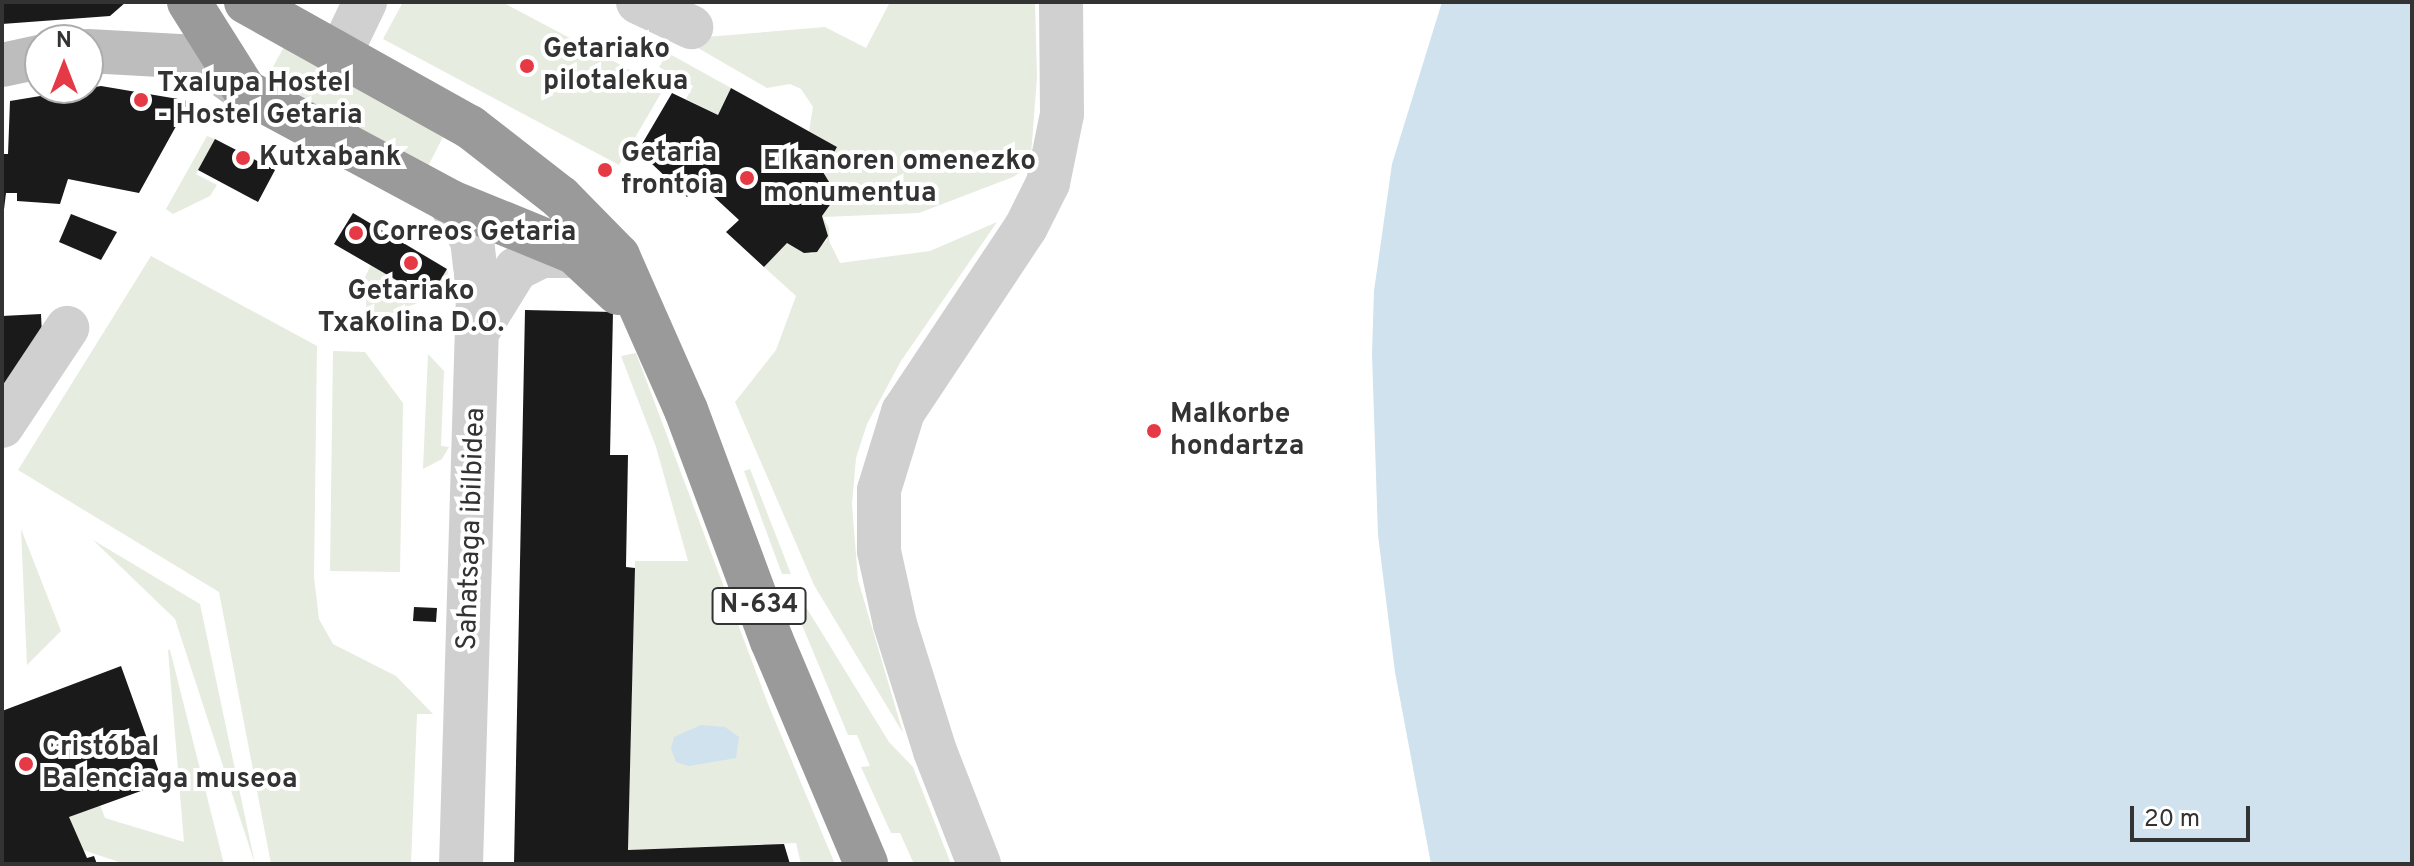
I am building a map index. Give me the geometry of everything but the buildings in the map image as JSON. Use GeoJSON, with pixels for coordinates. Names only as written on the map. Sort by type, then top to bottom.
{"type":"FeatureCollection","features":[{"type":"Feature","properties":{"kind":"highway","name":"N-634"},"geometry":{"type":"LineString","coordinates":[[250,4],[483,137],[550,189],[611,247],[637,290],[772,641],[866,864]]}},
{"type":"Feature","properties":{"kind":"highway"},"geometry":{"type":"LineString","coordinates":[[194,10],[250,4]]}},
{"type":"Feature","properties":{"kind":"highway","name":"N-634"},"geometry":{"type":"LineString","coordinates":[[194,10],[245,91],[449,201],[580,256],[607,281],[659,345]]}},
{"type":"Feature","properties":{"kind":"highway"},"geometry":{"type":"LineString","coordinates":[[483,137],[495,173],[498,223]]}},
{"type":"Feature","properties":{"kind":"street"},"geometry":{"type":"LineString","coordinates":[[340,54],[365,2]]}},
{"type":"Feature","properties":{"kind":"street"},"geometry":{"type":"LineString","coordinates":[[638,2],[691,27]]}},
{"type":"Feature","properties":{"kind":"street"},"geometry":{"type":"LineString","coordinates":[[979,864],[935,751],[895,624],[879,551],[879,490],[903,412],[1026,227],[1048,183],[1062,114],[1061,2]]}},
{"type":"Feature","properties":{"kind":"street"},"geometry":{"type":"LineString","coordinates":[[104,40],[194,10]]}},
{"type":"Feature","properties":{"kind":"street"},"geometry":{"type":"LineString","coordinates":[[104,52],[179,56],[216,70],[245,91]]}},
{"type":"Feature","properties":{"kind":"street"},"geometry":{"type":"LineString","coordinates":[[2,65],[24,60]]}},
{"type":"Feature","properties":{"kind":"street","name":"Sahatsaga ibilbidea"},"geometry":{"type":"LineString","coordinates":[[449,201],[475,250],[478,332],[461,864]]}},
{"type":"Feature","properties":{"kind":"street"},"geometry":{"type":"LineString","coordinates":[[478,332],[497,271],[498,223]]}},
{"type":"Feature","properties":{"kind":"street"},"geometry":{"type":"LineString","coordinates":[[478,332],[516,269],[541,256],[580,256]]}},
{"type":"Feature","properties":{"kind":"street"},"geometry":{"type":"LineString","coordinates":[[2,426],[67,328]]}},
{"type":"Feature","properties":{"kind":"shaded area","name":"Getariako pilotalekua"},"geometry":{"type":"Polygon","coordinates":[[[403,2],[502,2],[664,88],[619,165],[383,39],[403,2]]]}},
{"type":"Feature","properties":{"kind":"shaded area"},"geometry":{"type":"Polygon","coordinates":[[[890,2],[1035,2],[1037,77],[1031,155],[1027,168],[1013,177],[919,213],[823,217],[829,228],[829,241],[840,263],[930,251],[997,222],[901,361],[867,424],[856,458],[852,504],[858,580],[903,733],[814,585],[735,402],[776,350],[796,296],[764,267],[787,243],[812,254],[827,240],[822,216],[837,195],[823,172],[837,147],[809,131],[813,107],[801,89],[790,84],[767,88],[698,48],[706,37],[825,27],[866,48],[890,2]]]}},
{"type":"Feature","properties":{"kind":"shaded area"},"geometry":{"type":"Polygon","coordinates":[[[284,47],[444,135],[425,172],[266,79],[284,47]]]}},
{"type":"Feature","properties":{"kind":"shaded area"},"geometry":{"type":"Polygon","coordinates":[[[668,53],[731,88],[718,115],[686,99],[693,86],[659,67],[668,53]]]}},
{"type":"Feature","properties":{"kind":"shaded area"},"geometry":{"type":"Polygon","coordinates":[[[207,136],[215,139],[196,174],[217,185],[210,196],[173,214],[166,209],[207,136]]]}},
{"type":"Feature","properties":{"kind":"shaded area"},"geometry":{"type":"Polygon","coordinates":[[[151,256],[317,346],[314,577],[319,619],[333,644],[396,676],[433,714],[417,714],[411,864],[271,864],[219,592],[18,470],[151,256]]]}},
{"type":"Feature","properties":{"kind":"shaded area"},"geometry":{"type":"Polygon","coordinates":[[[371,265],[428,299],[447,269],[452,290],[442,301],[420,302],[367,323],[365,277],[371,265]]]}},
{"type":"Feature","properties":{"kind":"shaded area"},"geometry":{"type":"Polygon","coordinates":[[[333,351],[365,352],[403,403],[400,572],[330,571],[333,351]]]}},
{"type":"Feature","properties":{"kind":"shaded area"},"geometry":{"type":"Polygon","coordinates":[[[636,353],[768,704],[835,864],[801,864],[796,843],[628,850],[635,561],[688,561],[656,447],[621,356],[636,353]]]}},
{"type":"Feature","properties":{"kind":"shaded area"},"geometry":{"type":"Polygon","coordinates":[[[428,354],[444,371],[441,446],[449,447],[442,459],[423,469],[428,354]]]}},
{"type":"Feature","properties":{"kind":"shaded area"},"geometry":{"type":"Polygon","coordinates":[[[750,469],[791,574],[782,574],[744,471],[750,469]]]}},
{"type":"Feature","properties":{"kind":"shaded area"},"geometry":{"type":"Polygon","coordinates":[[[21,529],[61,631],[27,665],[21,529]]]}},
{"type":"Feature","properties":{"kind":"shaded area"},"geometry":{"type":"Polygon","coordinates":[[[93,540],[200,604],[255,864],[175,619],[93,540]]]}},
{"type":"Feature","properties":{"kind":"shaded area"},"geometry":{"type":"Polygon","coordinates":[[[789,594],[798,594],[889,742],[913,767],[951,864],[914,864],[900,833],[891,833],[861,767],[870,766],[857,735],[848,735],[789,594]]]}},
{"type":"Feature","properties":{"kind":"shaded area"},"geometry":{"type":"Polygon","coordinates":[[[168,650],[224,864],[125,864],[83,850],[69,817],[100,805],[105,818],[184,842],[168,650]]]}},
{"type":"Feature","properties":{"kind":"water"},"geometry":{"type":"Polygon","coordinates":[[[1442,2],[2412,2],[2412,864],[1431,864],[1395,672],[1378,535],[1372,354],[1374,291],[1392,164],[1442,2]]]}},
{"type":"Feature","properties":{"kind":"water"},"geometry":{"type":"Polygon","coordinates":[[[701,725],[725,727],[739,737],[736,758],[689,766],[676,762],[671,749],[674,737],[701,725]]]}},
{"type":"Feature","properties":{"kind":"place","name":"Getariako pilotalekua"},"geometry":{"type":"Point","coordinates":[527,66]}},
{"type":"Feature","properties":{"kind":"place","name":"Txalupa Hostel - Hostel Getaria"},"geometry":{"type":"Point","coordinates":[141,100]}},
{"type":"Feature","properties":{"kind":"place","name":"Kutxabank"},"geometry":{"type":"Point","coordinates":[243,158]}},
{"type":"Feature","properties":{"kind":"place","name":"Getaria frontoia"},"geometry":{"type":"Point","coordinates":[605,170]}},
{"type":"Feature","properties":{"kind":"place","name":"Elkanoren omenezko monumentua"},"geometry":{"type":"Point","coordinates":[747,178]}},
{"type":"Feature","properties":{"kind":"place","name":"Correos Getaria"},"geometry":{"type":"Point","coordinates":[356,233]}},
{"type":"Feature","properties":{"kind":"place","name":"Getariako Txakolina D.O."},"geometry":{"type":"Point","coordinates":[411,263]}},
{"type":"Feature","properties":{"kind":"place","name":"Malkorbe hondartza"},"geometry":{"type":"Point","coordinates":[1154,431]}},
{"type":"Feature","properties":{"kind":"place","name":"Cristóbal Balenciaga museoa"},"geometry":{"type":"Point","coordinates":[26,764]}}]}
